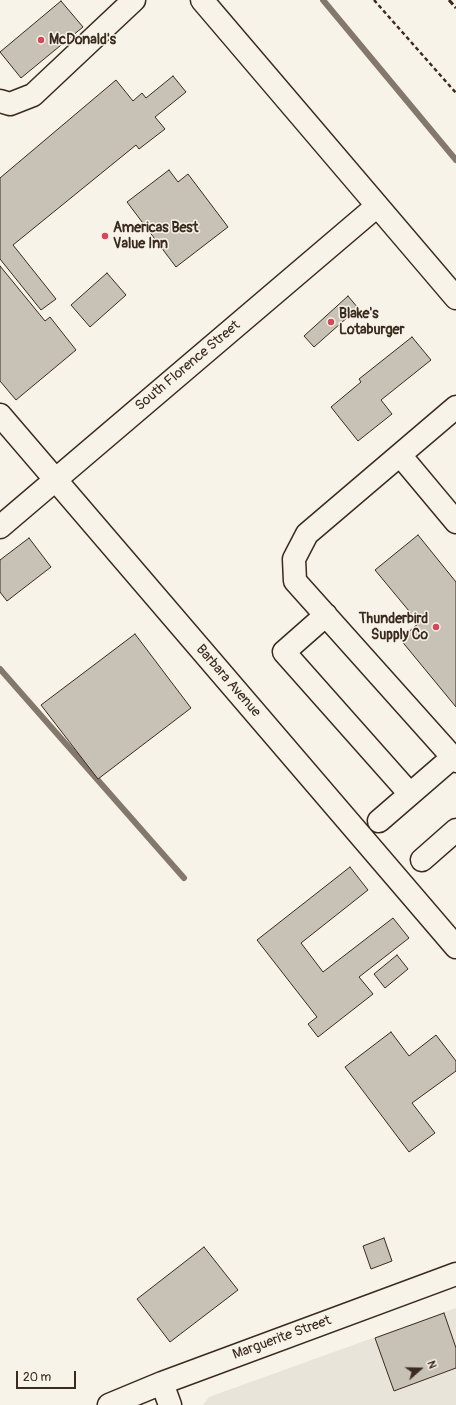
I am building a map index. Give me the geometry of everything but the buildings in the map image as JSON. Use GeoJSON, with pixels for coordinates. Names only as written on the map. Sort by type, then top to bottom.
{"type":"FeatureCollection","features":[{"type":"Feature","properties":{"kind":"street"},"geometry":{"type":"LineString","coordinates":[[0,101],[10,104],[33,95],[134,0]]}},
{"type":"Feature","properties":{"kind":"street"},"geometry":{"type":"LineString","coordinates":[[202,0],[456,298]]}},
{"type":"Feature","properties":{"kind":"street","name":"South Florence Street"},"geometry":{"type":"LineString","coordinates":[[0,527],[377,206]]}},
{"type":"Feature","properties":{"kind":"street"},"geometry":{"type":"LineString","coordinates":[[379,821],[454,759],[295,582],[294,558],[307,534],[456,407]]}},
{"type":"Feature","properties":{"kind":"street","name":"Barbara Avenue"},"geometry":{"type":"LineString","coordinates":[[0,415],[456,947]]}},
{"type":"Feature","properties":{"kind":"street"},"geometry":{"type":"LineString","coordinates":[[400,455],[456,522]]}},
{"type":"Feature","properties":{"kind":"street"},"geometry":{"type":"LineString","coordinates":[[326,616],[284,652],[410,794]]}},
{"type":"Feature","properties":{"kind":"street"},"geometry":{"type":"LineString","coordinates":[[422,860],[456,830]]}},
{"type":"Feature","properties":{"kind":"street","name":"Marguerite Street"},"geometry":{"type":"LineString","coordinates":[[109,1405],[162,1383],[456,1274]]}},
{"type":"Feature","properties":{"kind":"street"},"geometry":{"type":"LineString","coordinates":[[162,1383],[170,1405]]}},
{"type":"Feature","properties":{"kind":"path"},"geometry":{"type":"LineString","coordinates":[[374,0],[456,93]]}},
{"type":"Feature","properties":{"kind":"shaded area"},"geometry":{"type":"Polygon","coordinates":[[[456,1308],[456,1405],[203,1405],[209,1397],[456,1308]]]}},
{"type":"Feature","properties":{"kind":"waterway"},"geometry":{"type":"LineString","coordinates":[[323,0],[456,160]]}},
{"type":"Feature","properties":{"kind":"waterway"},"geometry":{"type":"LineString","coordinates":[[0,669],[184,878]]}},
{"type":"Feature","properties":{"kind":"railway"},"geometry":{"type":"LineString","coordinates":[[449,0],[456,8]]}},
{"type":"Feature","properties":{"kind":"place","name":"McDonald's"},"geometry":{"type":"Point","coordinates":[41,40]}},
{"type":"Feature","properties":{"kind":"place","name":"Americas Best Value Inn"},"geometry":{"type":"Point","coordinates":[105,236]}},
{"type":"Feature","properties":{"kind":"place","name":"Blake's Lotaburger"},"geometry":{"type":"Point","coordinates":[331,322]}},
{"type":"Feature","properties":{"kind":"place","name":"Thunderbird Supply Co"},"geometry":{"type":"Point","coordinates":[436,627]}}]}
